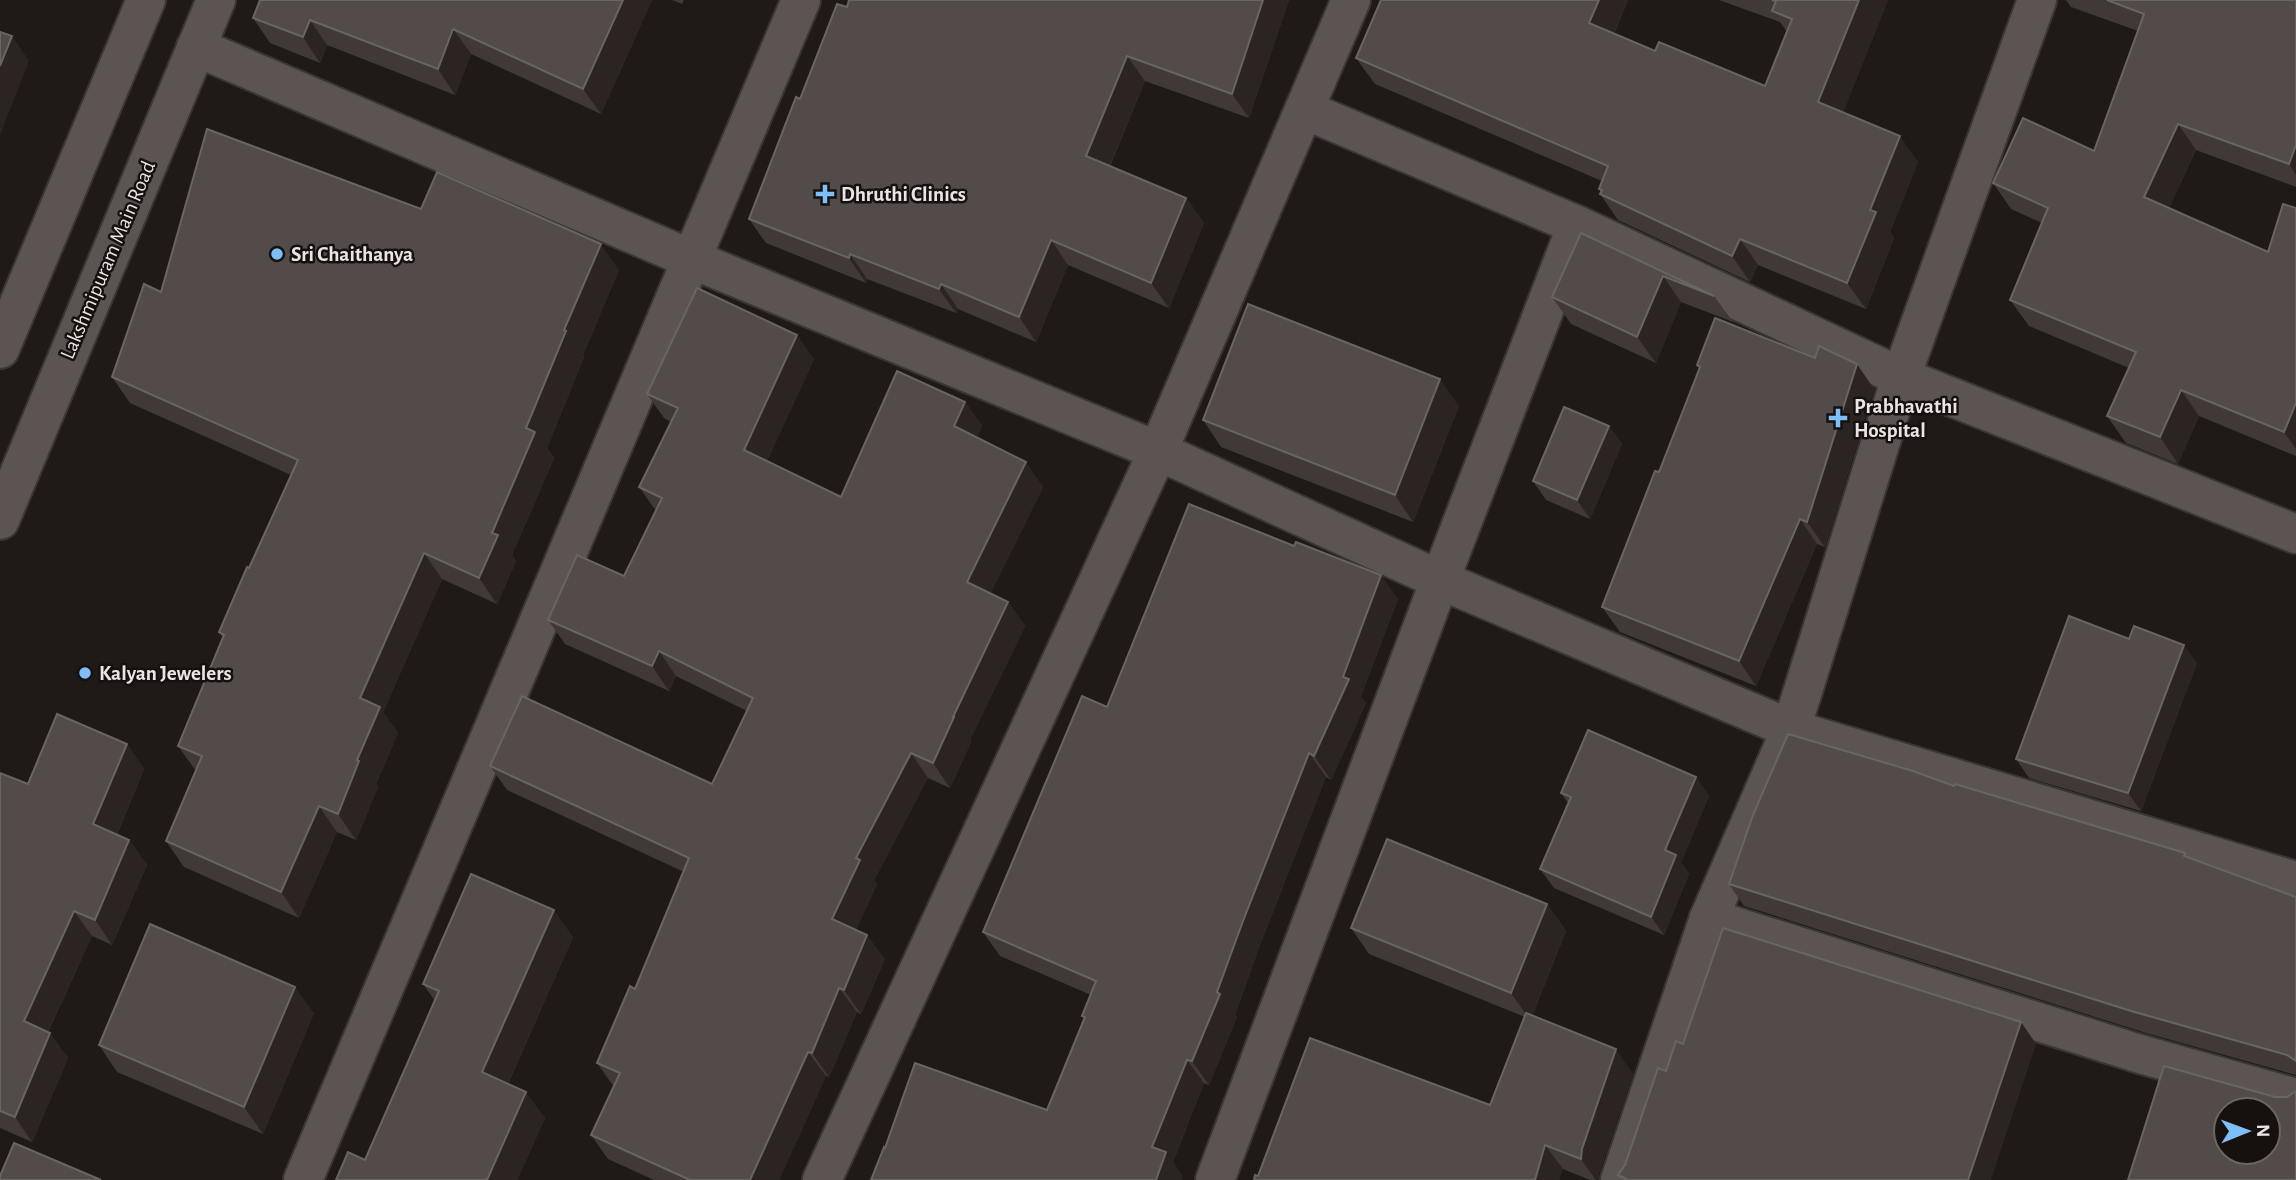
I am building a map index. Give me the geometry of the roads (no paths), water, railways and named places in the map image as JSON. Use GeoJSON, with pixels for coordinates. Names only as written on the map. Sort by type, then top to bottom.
{"type":"FeatureCollection","features":[{"type":"Feature","properties":{"kind":"street"},"geometry":{"type":"LineString","coordinates":[[0,349],[146,0]]}},
{"type":"Feature","properties":{"kind":"street","name":"Lakshmipuram Main Road"},"geometry":{"type":"LineString","coordinates":[[0,520],[216,0]]}},
{"type":"Feature","properties":{"kind":"street"},"geometry":{"type":"LineString","coordinates":[[303,1180],[801,0]]}},
{"type":"Feature","properties":{"kind":"street"},"geometry":{"type":"LineString","coordinates":[[822,1180],[1158,451],[1351,0]]}},
{"type":"Feature","properties":{"kind":"street"},"geometry":{"type":"LineString","coordinates":[[1620,1180],[1709,918],[1791,729],[1901,377],[2037,0]]}},
{"type":"Feature","properties":{"kind":"street"},"geometry":{"type":"LineString","coordinates":[[196,47],[691,259],[1158,451],[1440,580],[1791,729],[2296,881]]}},
{"type":"Feature","properties":{"kind":"street"},"geometry":{"type":"LineString","coordinates":[[1305,110],[1577,225],[1901,377],[2296,534]]}},
{"type":"Feature","properties":{"kind":"street"},"geometry":{"type":"LineString","coordinates":[[1214,1180],[1577,225]]}},
{"type":"Feature","properties":{"kind":"street"},"geometry":{"type":"LineString","coordinates":[[1709,918],[2140,1054],[2296,1098]]}},
{"type":"Feature","properties":{"kind":"place","name":"Dhruthi Clinics"},"geometry":{"type":"Point","coordinates":[825,194]}},
{"type":"Feature","properties":{"kind":"place","name":"Sri Chaithanya"},"geometry":{"type":"Point","coordinates":[277,254]}},
{"type":"Feature","properties":{"kind":"place","name":"Prabhavathi Hospital"},"geometry":{"type":"Point","coordinates":[1838,418]}},
{"type":"Feature","properties":{"kind":"place","name":"Kalyan Jewelers"},"geometry":{"type":"Point","coordinates":[85,673]}}]}
